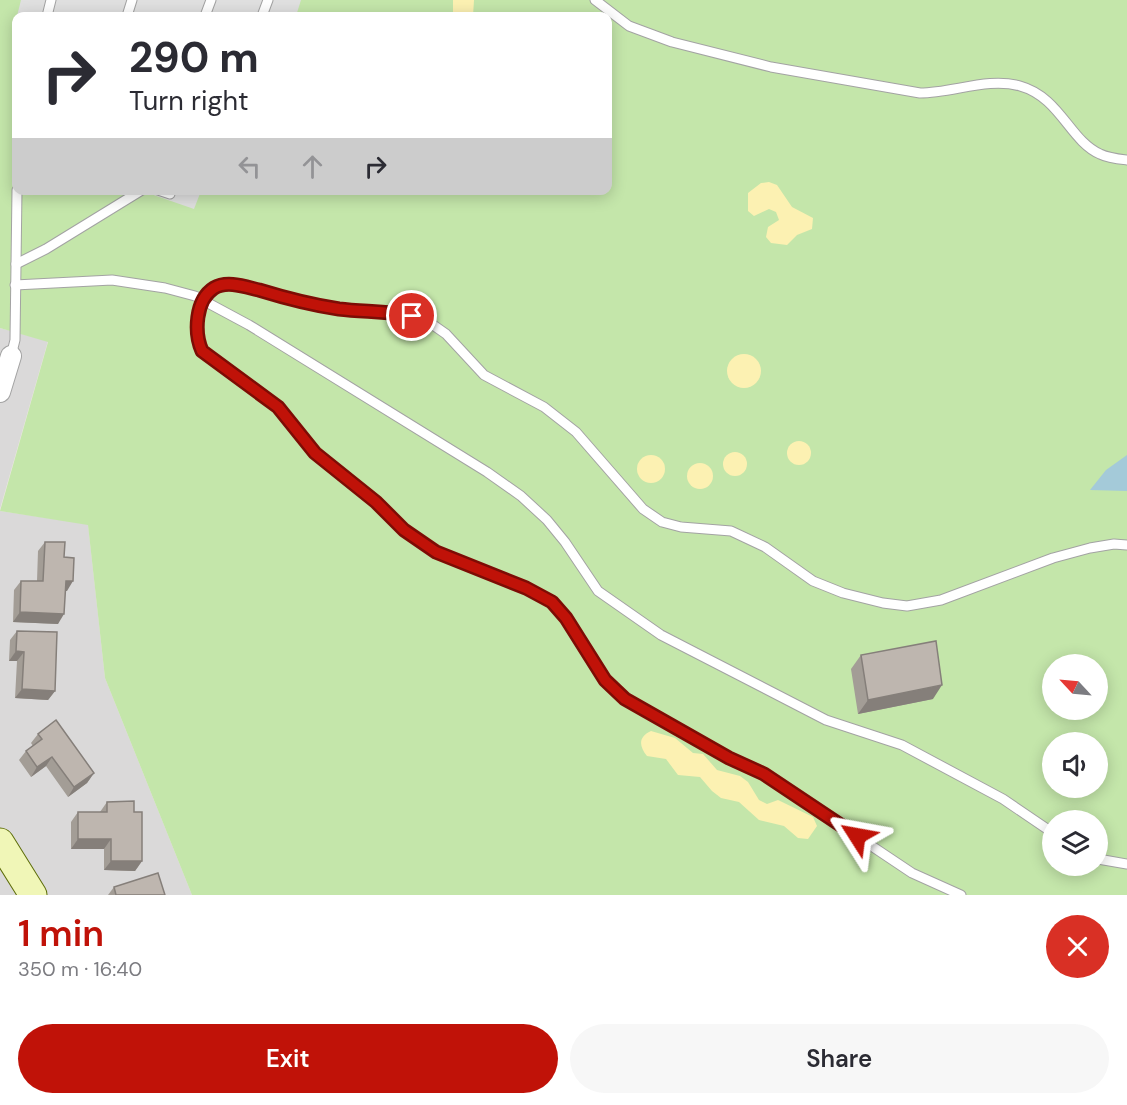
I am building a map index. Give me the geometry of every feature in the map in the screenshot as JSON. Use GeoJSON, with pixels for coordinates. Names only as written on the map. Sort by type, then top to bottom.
{"type":"FeatureCollection","features":[{"type":"Feature","properties":{"kind":"street"},"geometry":{"type":"LineString","coordinates":[[0,392],[11,356]]}},
{"type":"Feature","properties":{"kind":"street"},"geometry":{"type":"LineString","coordinates":[[0,842],[33,895]]}},
{"type":"Feature","properties":{"kind":"lane"},"geometry":{"type":"LineString","coordinates":[[595,0],[611,12]]}},
{"type":"Feature","properties":{"kind":"lane"},"geometry":{"type":"LineString","coordinates":[[612,13],[629,26],[650,34],[771,67],[920,93],[943,93],[975,85],[1004,83],[1023,87],[1051,103],[1098,154],[1127,160]]}},
{"type":"Feature","properties":{"kind":"lane"},"geometry":{"type":"LineString","coordinates":[[11,356],[15,340],[17,195]]}},
{"type":"Feature","properties":{"kind":"lane"},"geometry":{"type":"LineString","coordinates":[[16,264],[46,249],[134,195]]}},
{"type":"Feature","properties":{"kind":"lane"},"geometry":{"type":"LineString","coordinates":[[15,285],[112,280],[165,288],[204,301],[249,325],[487,472],[521,496],[566,542],[598,591],[661,635],[826,720],[902,745],[1003,799],[1042,826]]}},
{"type":"Feature","properties":{"kind":"lane"},"geometry":{"type":"LineString","coordinates":[[961,895],[912,873],[764,774],[729,758],[625,699],[605,680],[566,618],[552,602],[526,588],[436,552],[404,530],[376,502],[315,453],[278,407],[202,351],[198,342],[197,323],[204,301],[215,288],[237,284],[289,299],[340,309],[398,313],[426,320],[446,334],[484,375],[544,407],[576,432],[643,509],[662,522],[681,528],[731,531],[765,548],[813,581],[843,594],[907,606],[941,600],[1053,558],[1090,548],[1114,544],[1127,545]]}},
{"type":"Feature","properties":{"kind":"lane"},"geometry":{"type":"LineString","coordinates":[[1108,861],[1127,864]]}},
{"type":"Feature","properties":{"kind":"shaded area"},"geometry":{"type":"Polygon","coordinates":[[[21,0],[301,0],[297,12],[18,12],[21,0]]]}},
{"type":"Feature","properties":{"kind":"shaded area"},"geometry":{"type":"Polygon","coordinates":[[[154,195],[199,195],[194,209],[154,195]]]}},
{"type":"Feature","properties":{"kind":"shaded area"},"geometry":{"type":"Polygon","coordinates":[[[0,328],[48,341],[0,509],[0,328]]]}},
{"type":"Feature","properties":{"kind":"shaded area"},"geometry":{"type":"Polygon","coordinates":[[[0,511],[88,524],[105,678],[192,895],[0,895],[0,511]]]}},
{"type":"Feature","properties":{"kind":"green space"},"geometry":{"type":"Polygon","coordinates":[[[0,0],[1127,0],[1127,895],[192,895],[105,678],[88,525],[0,511],[48,342],[0,328],[0,0]]]}},
{"type":"Feature","properties":{"kind":"sand"},"geometry":{"type":"Polygon","coordinates":[[[453,0],[474,0],[473,12],[453,12],[453,0]]]}},
{"type":"Feature","properties":{"kind":"sand"},"geometry":{"type":"Polygon","coordinates":[[[769,182],[777,185],[792,207],[813,218],[812,229],[797,235],[787,245],[771,243],[766,237],[768,227],[779,220],[776,212],[769,209],[754,216],[748,211],[748,193],[761,183],[769,182]]]}},
{"type":"Feature","properties":{"kind":"sand"},"geometry":{"type":"Polygon","coordinates":[[[744,354],[756,359],[761,371],[756,383],[744,388],[732,383],[727,371],[732,359],[744,354]]]}},
{"type":"Feature","properties":{"kind":"sand"},"geometry":{"type":"Polygon","coordinates":[[[799,441],[804,442],[810,448],[810,458],[804,464],[799,465],[794,464],[788,458],[787,453],[788,448],[794,442],[799,441]]]}},
{"type":"Feature","properties":{"kind":"sand"},"geometry":{"type":"Polygon","coordinates":[[[735,452],[744,455],[747,464],[744,473],[735,476],[726,473],[723,464],[726,455],[735,452]]]}},
{"type":"Feature","properties":{"kind":"sand"},"geometry":{"type":"Polygon","coordinates":[[[651,455],[661,459],[665,469],[661,479],[651,483],[641,479],[637,469],[641,459],[651,455]]]}},
{"type":"Feature","properties":{"kind":"sand"},"geometry":{"type":"Polygon","coordinates":[[[700,463],[709,467],[713,476],[709,485],[700,489],[691,485],[687,476],[691,467],[700,463]]]}},
{"type":"Feature","properties":{"kind":"sand"},"geometry":{"type":"Polygon","coordinates":[[[651,731],[675,738],[693,753],[703,754],[717,770],[740,776],[748,782],[759,800],[767,804],[778,800],[813,817],[817,826],[808,839],[798,838],[784,826],[759,820],[739,802],[721,798],[700,777],[678,775],[666,759],[647,756],[644,752],[641,745],[642,739],[651,731]]]}},
{"type":"Feature","properties":{"kind":"water"},"geometry":{"type":"Polygon","coordinates":[[[1127,455],[1127,491],[1090,490],[1106,470],[1127,455]]]}},
{"type":"Feature","properties":{"kind":"building"},"geometry":{"type":"Polygon","coordinates":[[[45,542],[65,542],[64,557],[74,558],[73,581],[66,581],[64,614],[20,612],[21,581],[43,581],[45,542]]]}},
{"type":"Feature","properties":{"kind":"building"},"geometry":{"type":"Polygon","coordinates":[[[17,631],[57,632],[55,691],[22,689],[24,652],[16,651],[17,631]]]}},
{"type":"Feature","properties":{"kind":"building"},"geometry":{"type":"Polygon","coordinates":[[[936,641],[942,685],[868,700],[861,655],[936,641]]]}},
{"type":"Feature","properties":{"kind":"building"},"geometry":{"type":"Polygon","coordinates":[[[56,720],[94,773],[74,787],[52,757],[37,767],[26,751],[42,739],[38,734],[56,720]]]}},
{"type":"Feature","properties":{"kind":"building"},"geometry":{"type":"Polygon","coordinates":[[[134,801],[134,812],[142,812],[142,861],[111,861],[111,839],[78,839],[78,812],[107,812],[107,802],[134,801]]]}},
{"type":"Feature","properties":{"kind":"building"},"geometry":{"type":"Polygon","coordinates":[[[158,873],[165,895],[116,895],[114,887],[158,873]]]}},
{"type":"Feature","properties":{"kind":"route"},"geometry":{"type":"LineString","coordinates":[[412,316],[340,309],[289,299],[237,284],[215,288],[204,301],[197,323],[198,342],[202,351],[278,407],[315,453],[376,502],[404,530],[436,552],[526,588],[552,602],[566,618],[605,680],[625,699],[651,715],[694,736],[729,758],[764,774],[857,836]]}}]}
